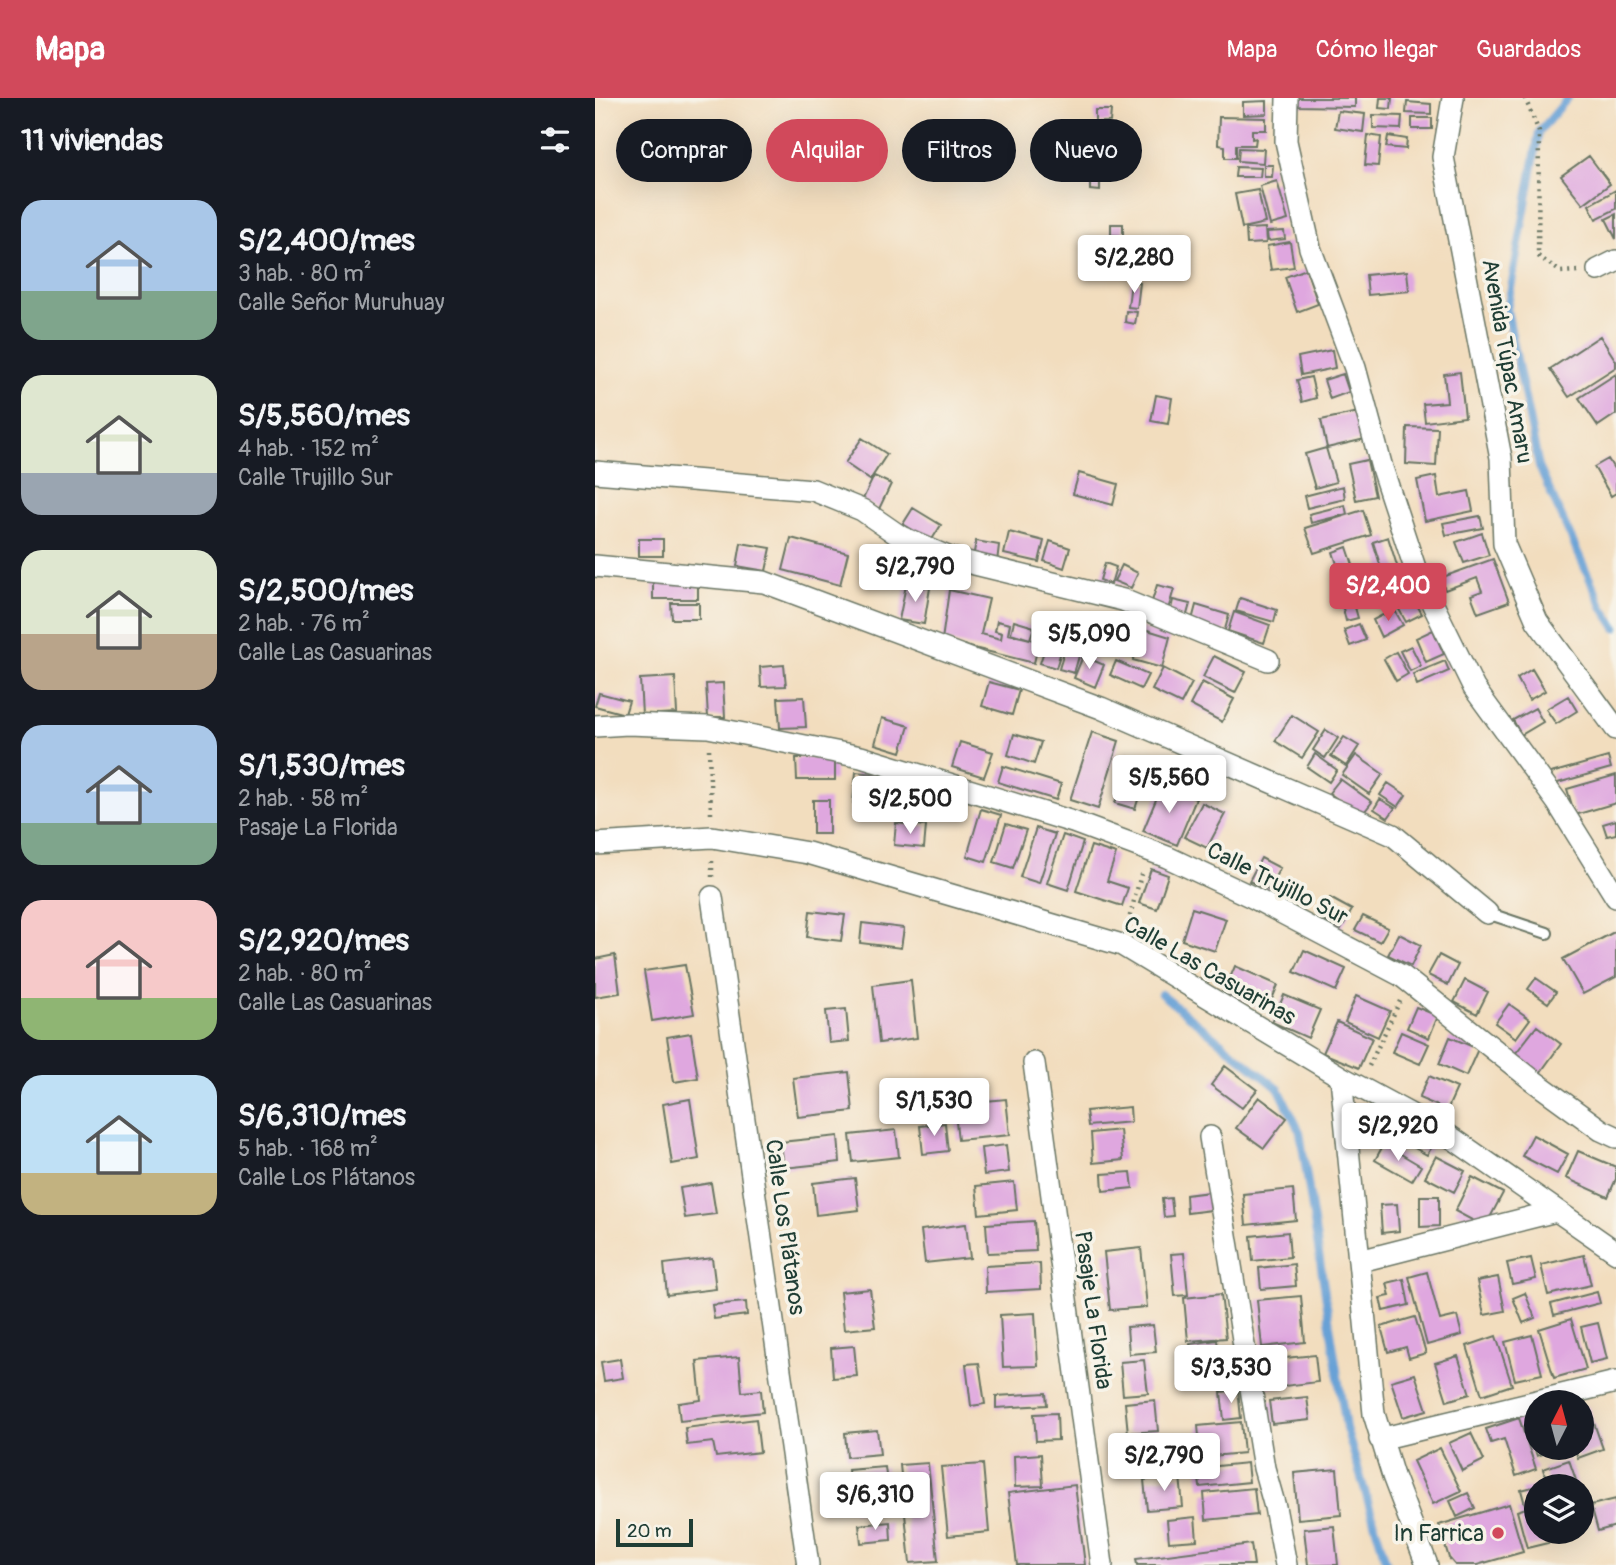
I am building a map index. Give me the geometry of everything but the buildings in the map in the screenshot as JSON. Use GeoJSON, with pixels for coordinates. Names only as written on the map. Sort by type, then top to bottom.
{"type":"FeatureCollection","features":[{"type":"Feature","properties":{"kind":"street"},"geometry":{"type":"LineString","coordinates":[[1287,98],[1286,141],[1310,248],[1355,368],[1382,468],[1415,568],[1474,688],[1557,802],[1616,897]]}},
{"type":"Feature","properties":{"kind":"street","name":"Avenida Túpac Amaru"},"geometry":{"type":"LineString","coordinates":[[1453,98],[1443,157],[1501,458],[1504,544],[1537,621],[1616,729]]}},
{"type":"Feature","properties":{"kind":"street"},"geometry":{"type":"LineString","coordinates":[[595,472],[813,490],[862,510],[901,537],[950,558],[1123,600],[1268,660]]}},
{"type":"Feature","properties":{"kind":"street"},"geometry":{"type":"LineString","coordinates":[[595,566],[764,582],[1101,708],[1393,835],[1487,914]]}},
{"type":"Feature","properties":{"kind":"street","name":"Calle Trujillo Sur"},"geometry":{"type":"LineString","coordinates":[[595,726],[628,724],[708,727],[861,757],[1073,822],[1148,850],[1252,897],[1409,981],[1531,1079],[1601,1130],[1616,1137]]}},
{"type":"Feature","properties":{"kind":"street","name":"Calle Las Casuarinas"},"geometry":{"type":"LineString","coordinates":[[595,844],[712,837],[808,853],[1122,945],[1350,1082],[1445,1133],[1616,1252]]}},
{"type":"Feature","properties":{"kind":"street","name":"Calle Los Plátanos"},"geometry":{"type":"LineString","coordinates":[[712,897],[808,1565]]}},
{"type":"Feature","properties":{"kind":"street","name":"Pasaje La Florida"},"geometry":{"type":"LineString","coordinates":[[1034,1063],[1102,1565]]}},
{"type":"Feature","properties":{"kind":"street"},"geometry":{"type":"LineString","coordinates":[[1350,1082],[1371,1395],[1381,1439],[1427,1565]]}},
{"type":"Feature","properties":{"kind":"street"},"geometry":{"type":"LineString","coordinates":[[1210,1137],[1255,1419],[1286,1565]]}},
{"type":"Feature","properties":{"kind":"street"},"geometry":{"type":"LineString","coordinates":[[1360,1261],[1556,1212]]}},
{"type":"Feature","properties":{"kind":"street"},"geometry":{"type":"LineString","coordinates":[[1381,1439],[1616,1382]]}},
{"type":"Feature","properties":{"kind":"lane"},"geometry":{"type":"LineString","coordinates":[[1487,914],[1547,933]]}},
{"type":"Feature","properties":{"kind":"path"},"geometry":{"type":"LineString","coordinates":[[1525,98],[1539,132],[1538,256],[1562,272],[1607,265]]}},
{"type":"Feature","properties":{"kind":"path"},"geometry":{"type":"LineString","coordinates":[[708,727],[712,897]]}},
{"type":"Feature","properties":{"kind":"path"},"geometry":{"type":"LineString","coordinates":[[1122,945],[1148,850]]}},
{"type":"Feature","properties":{"kind":"path"},"geometry":{"type":"LineString","coordinates":[[1350,1082],[1409,981]]}},
{"type":"Feature","properties":{"kind":"waterway"},"geometry":{"type":"LineString","coordinates":[[1568,98],[1539,132],[1507,310],[1539,467],[1603,608],[1616,628]]}},
{"type":"Feature","properties":{"kind":"waterway"},"geometry":{"type":"LineString","coordinates":[[1161,994],[1279,1089],[1300,1132],[1346,1428],[1387,1565]]}},
{"type":"Feature","properties":{"kind":"place","name":"In Farrica"},"geometry":{"type":"Point","coordinates":[1498,1533]}}]}
